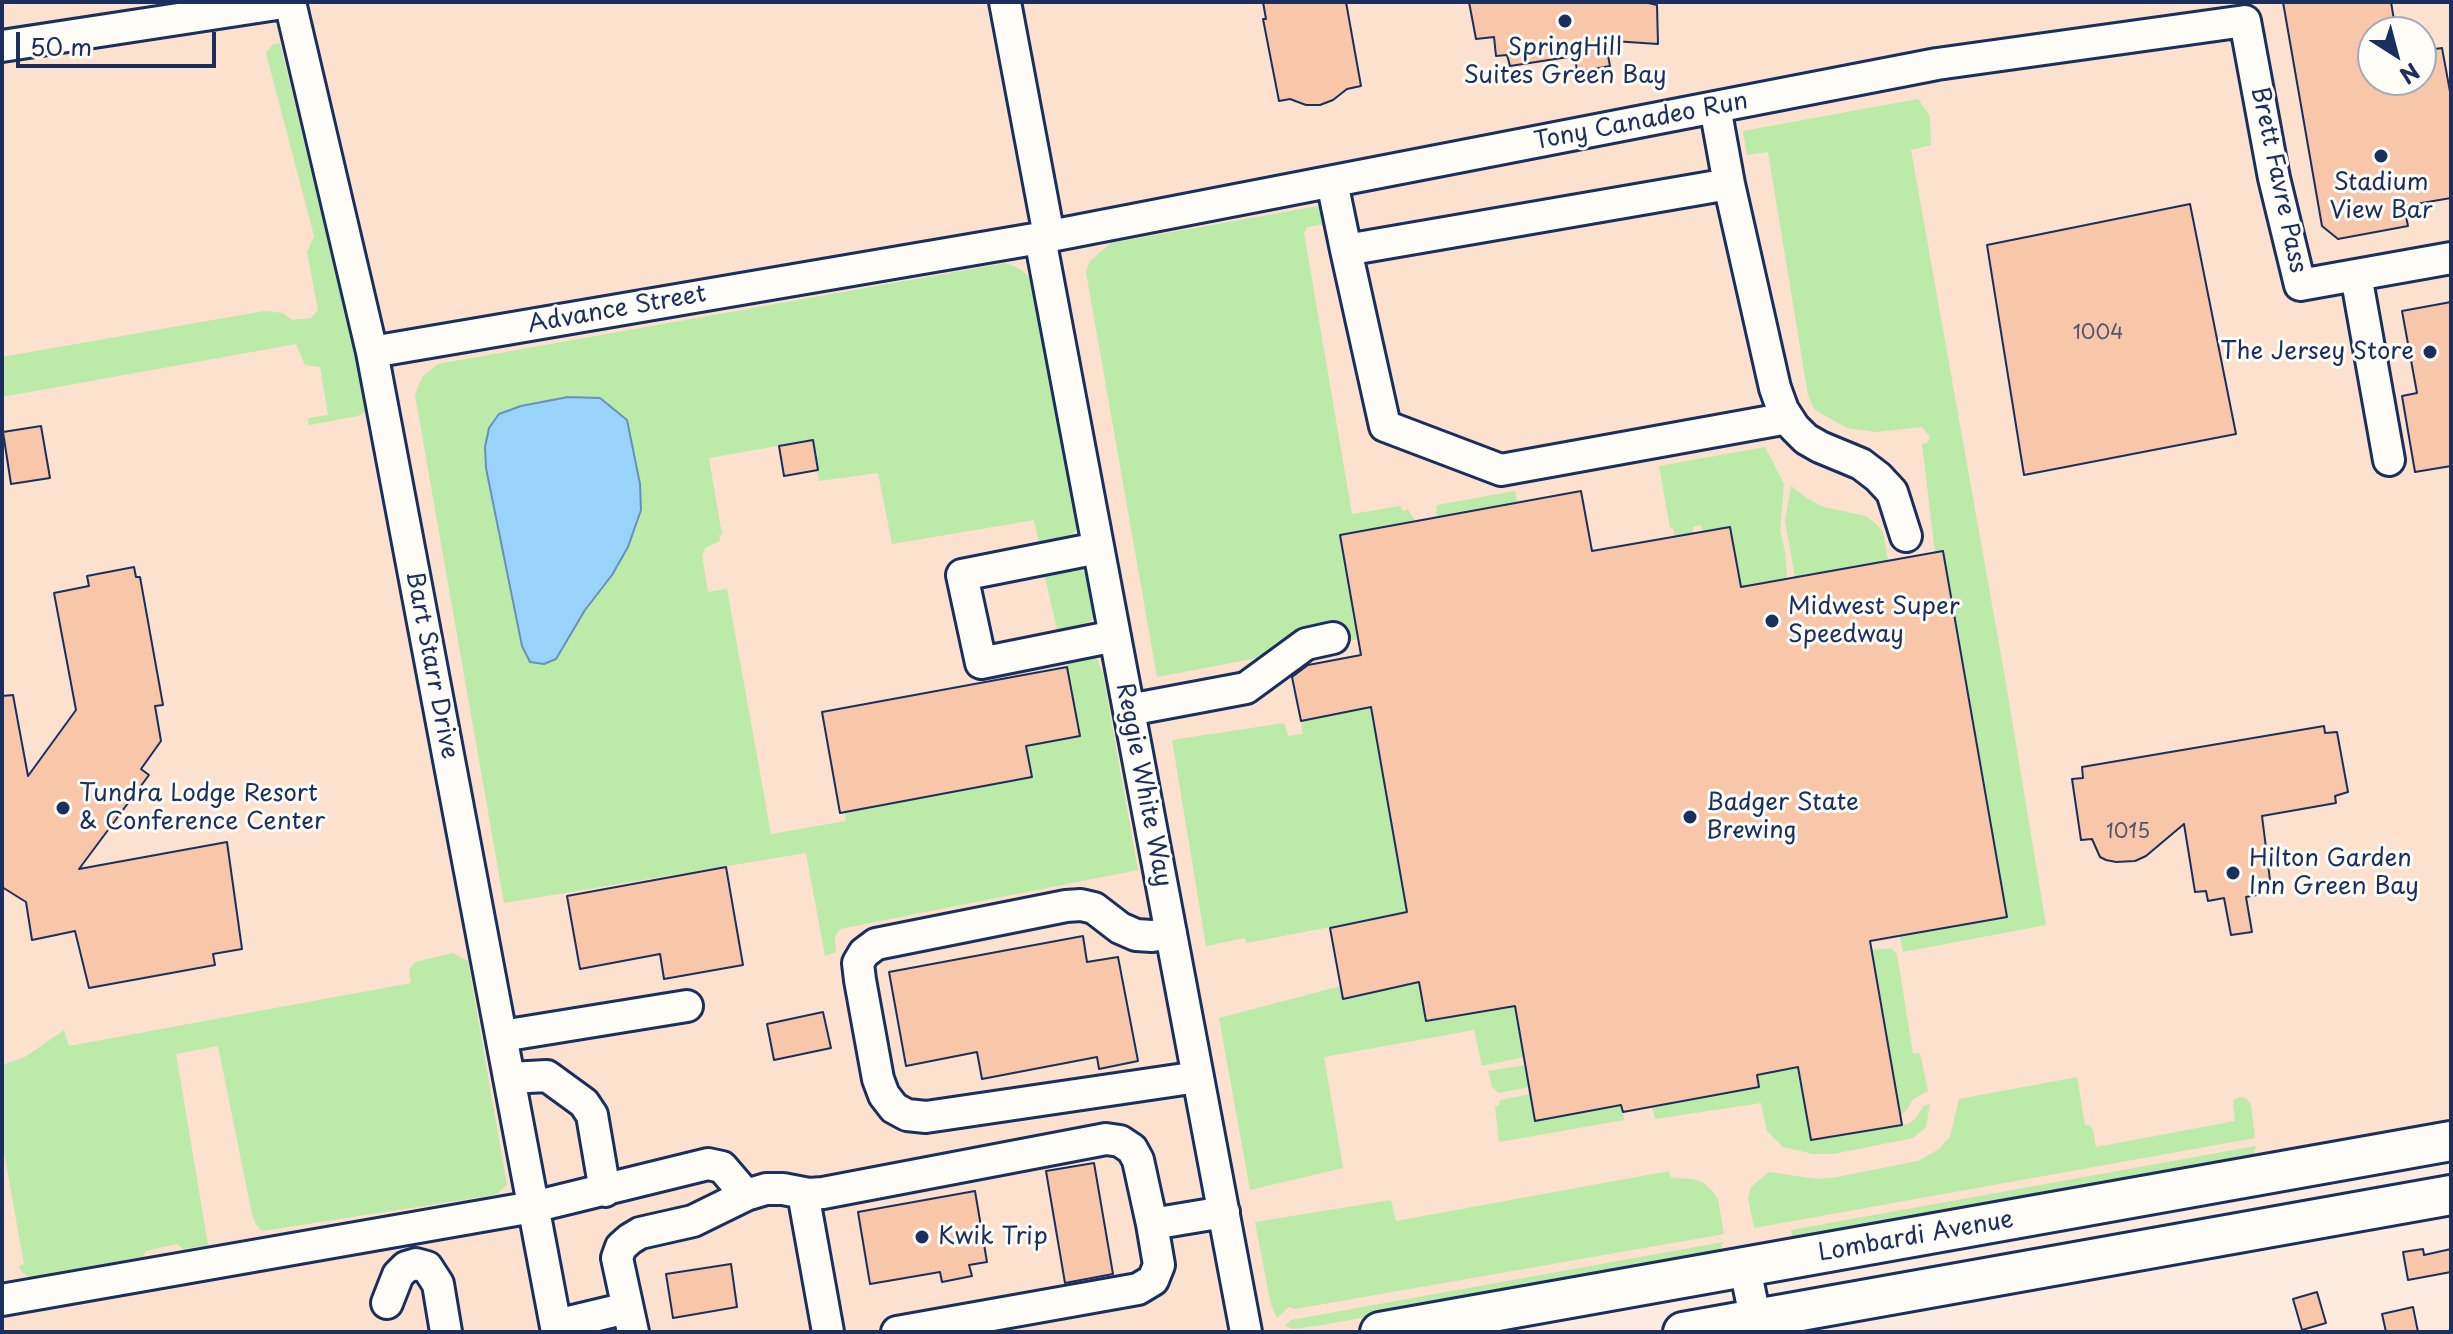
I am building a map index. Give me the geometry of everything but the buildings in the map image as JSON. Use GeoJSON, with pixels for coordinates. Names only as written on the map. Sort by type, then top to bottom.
{"type":"FeatureCollection","features":[{"type":"Feature","properties":{"kind":"main road","name":"Lombardi Avenue"},"geometry":{"type":"LineString","coordinates":[[1380,1332],[2451,1141]]}},
{"type":"Feature","properties":{"kind":"main road"},"geometry":{"type":"LineString","coordinates":[[1683,1332],[1756,1326],[2451,1195]]}},
{"type":"Feature","properties":{"kind":"street"},"geometry":{"type":"LineString","coordinates":[[2,46],[290,2]]}},
{"type":"Feature","properties":{"kind":"street","name":"Bart Starr Drive"},"geometry":{"type":"LineString","coordinates":[[290,2],[372,352],[556,1329]]}},
{"type":"Feature","properties":{"kind":"street","name":"Reggie White Way"},"geometry":{"type":"LineString","coordinates":[[1005,2],[1098,548],[1246,1332]]}},
{"type":"Feature","properties":{"kind":"street","name":"Tony Canadeo Run"},"geometry":{"type":"LineString","coordinates":[[1044,237],[1937,64],[2245,21]]}},
{"type":"Feature","properties":{"kind":"street","name":"Brett Favre Pass"},"geometry":{"type":"LineString","coordinates":[[2245,21],[2274,178],[2300,285],[2451,258]]}},
{"type":"Feature","properties":{"kind":"street"},"geometry":{"type":"LineString","coordinates":[[1715,107],[1775,388],[1788,418],[1806,439],[1861,464],[1878,477],[1892,492],[1906,536]]}},
{"type":"Feature","properties":{"kind":"street"},"geometry":{"type":"LineString","coordinates":[[1332,182],[1385,426],[1501,470],[1788,418]]}},
{"type":"Feature","properties":{"kind":"street"},"geometry":{"type":"LineString","coordinates":[[1346,250],[1729,184]]}},
{"type":"Feature","properties":{"kind":"street","name":"Advance Street"},"geometry":{"type":"LineString","coordinates":[[372,352],[1044,237]]}},
{"type":"Feature","properties":{"kind":"street"},"geometry":{"type":"LineString","coordinates":[[2356,275],[2389,460]]}},
{"type":"Feature","properties":{"kind":"street"},"geometry":{"type":"LineString","coordinates":[[1098,548],[962,575],[981,663],[1115,636]]}},
{"type":"Feature","properties":{"kind":"street"},"geometry":{"type":"LineString","coordinates":[[1129,710],[1246,688],[1306,644],[1333,638]]}},
{"type":"Feature","properties":{"kind":"street"},"geometry":{"type":"LineString","coordinates":[[1171,933],[1136,935],[1120,928],[1094,908],[1081,905],[876,944],[864,953],[858,963],[878,1079],[884,1095],[894,1108],[907,1115],[926,1117],[1198,1077]]}},
{"type":"Feature","properties":{"kind":"street"},"geometry":{"type":"LineString","coordinates":[[502,1036],[687,1006]]}},
{"type":"Feature","properties":{"kind":"street"},"geometry":{"type":"LineString","coordinates":[[509,1078],[547,1076],[584,1103],[592,1115],[605,1191]]}},
{"type":"Feature","properties":{"kind":"street"},"geometry":{"type":"LineString","coordinates":[[556,1329],[630,1320],[617,1258],[621,1247],[640,1233],[693,1221],[746,1195],[766,1189],[823,1193],[1106,1139],[1120,1141],[1132,1149],[1138,1160],[1159,1265],[1153,1280],[1138,1289],[897,1332]]}},
{"type":"Feature","properties":{"kind":"street"},"geometry":{"type":"LineString","coordinates":[[2,1300],[533,1207],[708,1164],[722,1167],[746,1195]]}},
{"type":"Feature","properties":{"kind":"street"},"geometry":{"type":"LineString","coordinates":[[803,1193],[828,1332]]}},
{"type":"Feature","properties":{"kind":"street"},"geometry":{"type":"LineString","coordinates":[[1152,1224],[1224,1212]]}},
{"type":"Feature","properties":{"kind":"street"},"geometry":{"type":"LineString","coordinates":[[387,1303],[398,1275],[406,1267],[416,1264],[427,1267],[438,1284],[446,1332]]}},
{"type":"Feature","properties":{"kind":"street"},"geometry":{"type":"LineString","coordinates":[[1745,1268],[1756,1326]]}},
{"type":"Feature","properties":{"kind":"shaded area"},"geometry":{"type":"Polygon","coordinates":[[[2,2],[2451,2],[2451,1141],[1380,1332],[2,1332],[2,2]]]}},
{"type":"Feature","properties":{"kind":"green space"},"geometry":{"type":"Polygon","coordinates":[[[280,43],[369,410],[358,416],[309,425],[308,418],[328,415],[320,367],[305,365],[296,344],[2,397],[2,357],[264,311],[283,313],[292,320],[311,318],[318,310],[307,252],[314,236],[266,53],[272,45],[280,43]]]}},
{"type":"Feature","properties":{"kind":"green space"},"geometry":{"type":"Polygon","coordinates":[[[1918,99],[1930,116],[1931,145],[1911,150],[2046,925],[1903,952],[1900,937],[2007,916],[1943,552],[1935,553],[1922,444],[1927,443],[1930,437],[1922,427],[1877,432],[1847,428],[1814,409],[1808,395],[1768,152],[1747,155],[1743,131],[1918,99]]]}},
{"type":"Feature","properties":{"kind":"green space"},"geometry":{"type":"Polygon","coordinates":[[[1324,205],[1328,224],[1307,227],[1304,233],[1352,514],[1400,506],[1403,511],[1408,509],[1415,521],[1340,535],[1358,639],[1157,677],[1086,272],[1090,261],[1111,243],[1324,205]]]}},
{"type":"Feature","properties":{"kind":"green space"},"geometry":{"type":"Polygon","coordinates":[[[1006,263],[1022,270],[1036,284],[1079,523],[1075,532],[1065,539],[1039,543],[1034,520],[892,544],[878,473],[819,481],[812,440],[709,458],[722,535],[719,535],[720,541],[705,548],[702,556],[708,592],[727,589],[771,834],[846,821],[845,812],[1031,777],[1026,746],[1079,736],[1065,654],[1087,652],[1097,659],[1103,674],[1138,870],[840,929],[835,937],[836,952],[825,956],[806,853],[504,903],[415,395],[422,377],[438,364],[1006,263]]]}},
{"type":"Feature","properties":{"kind":"green space"},"geometry":{"type":"Polygon","coordinates":[[[1765,447],[1784,484],[1780,531],[1787,576],[1786,579],[1741,587],[1730,527],[1703,532],[1701,525],[1693,527],[1693,534],[1675,536],[1673,528],[1670,528],[1659,466],[1765,447]]]}},
{"type":"Feature","properties":{"kind":"green space"},"geometry":{"type":"Polygon","coordinates":[[[1791,486],[1824,507],[1866,516],[1883,532],[1888,561],[1795,577],[1785,521],[1791,486]]]}},
{"type":"Feature","properties":{"kind":"green space"},"geometry":{"type":"Polygon","coordinates":[[[1515,491],[1518,503],[1439,517],[1436,514],[1437,505],[1515,491]]]}},
{"type":"Feature","properties":{"kind":"green space"},"geometry":{"type":"Polygon","coordinates":[[[1077,567],[1086,573],[1095,613],[1092,620],[1069,632],[1062,632],[1057,629],[1045,577],[1057,569],[1077,567]]]}},
{"type":"Feature","properties":{"kind":"green space"},"geometry":{"type":"Polygon","coordinates":[[[1371,707],[1407,912],[1247,943],[1245,938],[1206,946],[1172,740],[1284,723],[1288,736],[1303,734],[1301,721],[1371,707]]]}},
{"type":"Feature","properties":{"kind":"green space"},"geometry":{"type":"Polygon","coordinates":[[[1891,948],[1897,954],[1913,1054],[1920,1053],[1928,1091],[1913,1099],[1900,1115],[1871,950],[1891,948]]]}},
{"type":"Feature","properties":{"kind":"green space"},"geometry":{"type":"Polygon","coordinates":[[[453,953],[468,961],[507,1185],[495,1195],[262,1231],[252,1214],[218,1046],[176,1054],[208,1245],[183,1249],[177,1244],[146,1251],[142,1257],[29,1277],[21,1271],[19,1266],[24,1264],[2,1141],[2,1065],[25,1057],[64,1030],[69,1046],[411,983],[409,970],[415,962],[453,953]]]}},
{"type":"Feature","properties":{"kind":"green space"},"geometry":{"type":"Polygon","coordinates":[[[1419,982],[1427,1021],[1515,1006],[1524,1057],[1482,1066],[1474,1030],[1324,1057],[1343,1168],[1250,1190],[1219,1018],[1341,986],[1344,999],[1419,982]]]}},
{"type":"Feature","properties":{"kind":"green space"},"geometry":{"type":"Polygon","coordinates":[[[1525,1065],[1529,1087],[1499,1093],[1492,1087],[1488,1071],[1525,1065]]]}},
{"type":"Feature","properties":{"kind":"green space"},"geometry":{"type":"Polygon","coordinates":[[[1798,1067],[1811,1140],[1908,1124],[1924,1106],[1930,1104],[1926,1127],[1913,1138],[1833,1154],[1813,1154],[1783,1147],[1767,1131],[1761,1103],[1655,1119],[1652,1107],[1757,1075],[1798,1067]]]}},
{"type":"Feature","properties":{"kind":"green space"},"geometry":{"type":"Polygon","coordinates":[[[2077,1077],[2085,1125],[2093,1130],[2096,1147],[2235,1121],[2233,1100],[2240,1097],[2246,1098],[2251,1105],[2255,1138],[1754,1228],[1748,1198],[1751,1187],[1769,1172],[1817,1179],[1918,1161],[1939,1149],[1950,1137],[1959,1099],[2077,1077]]]}},
{"type":"Feature","properties":{"kind":"green space"},"geometry":{"type":"Polygon","coordinates":[[[1531,1094],[1536,1120],[1621,1105],[1624,1120],[1499,1142],[1495,1107],[1500,1100],[1531,1094]]]}},
{"type":"Feature","properties":{"kind":"green space"},"geometry":{"type":"Polygon","coordinates":[[[2256,1146],[2252,1159],[1793,1241],[1791,1230],[2256,1146]]]}},
{"type":"Feature","properties":{"kind":"green space"},"geometry":{"type":"Polygon","coordinates":[[[1669,1171],[1671,1178],[1704,1183],[1713,1192],[1718,1200],[1724,1234],[1295,1309],[1289,1307],[1277,1318],[1271,1305],[1255,1222],[1391,1200],[1396,1221],[1669,1171]]]}},
{"type":"Feature","properties":{"kind":"green space"},"geometry":{"type":"Polygon","coordinates":[[[1723,1242],[1718,1254],[1322,1325],[1293,1329],[1285,1326],[1291,1320],[1723,1242]]]}},
{"type":"Feature","properties":{"kind":"water"},"geometry":{"type":"Polygon","coordinates":[[[568,397],[600,398],[627,420],[640,484],[641,510],[628,547],[612,575],[585,610],[556,659],[544,664],[530,662],[522,646],[486,468],[485,447],[489,428],[499,414],[521,406],[568,397]]]}},
{"type":"Feature","properties":{"kind":"place","name":"SpringHill Suites Green Bay"},"geometry":{"type":"Point","coordinates":[1565,21]}},
{"type":"Feature","properties":{"kind":"place","name":"Stadium View Bar"},"geometry":{"type":"Point","coordinates":[2381,156]}},
{"type":"Feature","properties":{"kind":"place","name":"The Jersey Store"},"geometry":{"type":"Point","coordinates":[2430,352]}},
{"type":"Feature","properties":{"kind":"place","name":"Midwest Super Speedway"},"geometry":{"type":"Point","coordinates":[1772,621]}},
{"type":"Feature","properties":{"kind":"place","name":"Tundra Lodge Resort & Conference Center"},"geometry":{"type":"Point","coordinates":[63,808]}},
{"type":"Feature","properties":{"kind":"place","name":"Badger State Brewing"},"geometry":{"type":"Point","coordinates":[1690,817]}},
{"type":"Feature","properties":{"kind":"place","name":"Hilton Garden Inn Green Bay"},"geometry":{"type":"Point","coordinates":[2233,873]}},
{"type":"Feature","properties":{"kind":"place","name":"Kwik Trip"},"geometry":{"type":"Point","coordinates":[922,1237]}}]}
